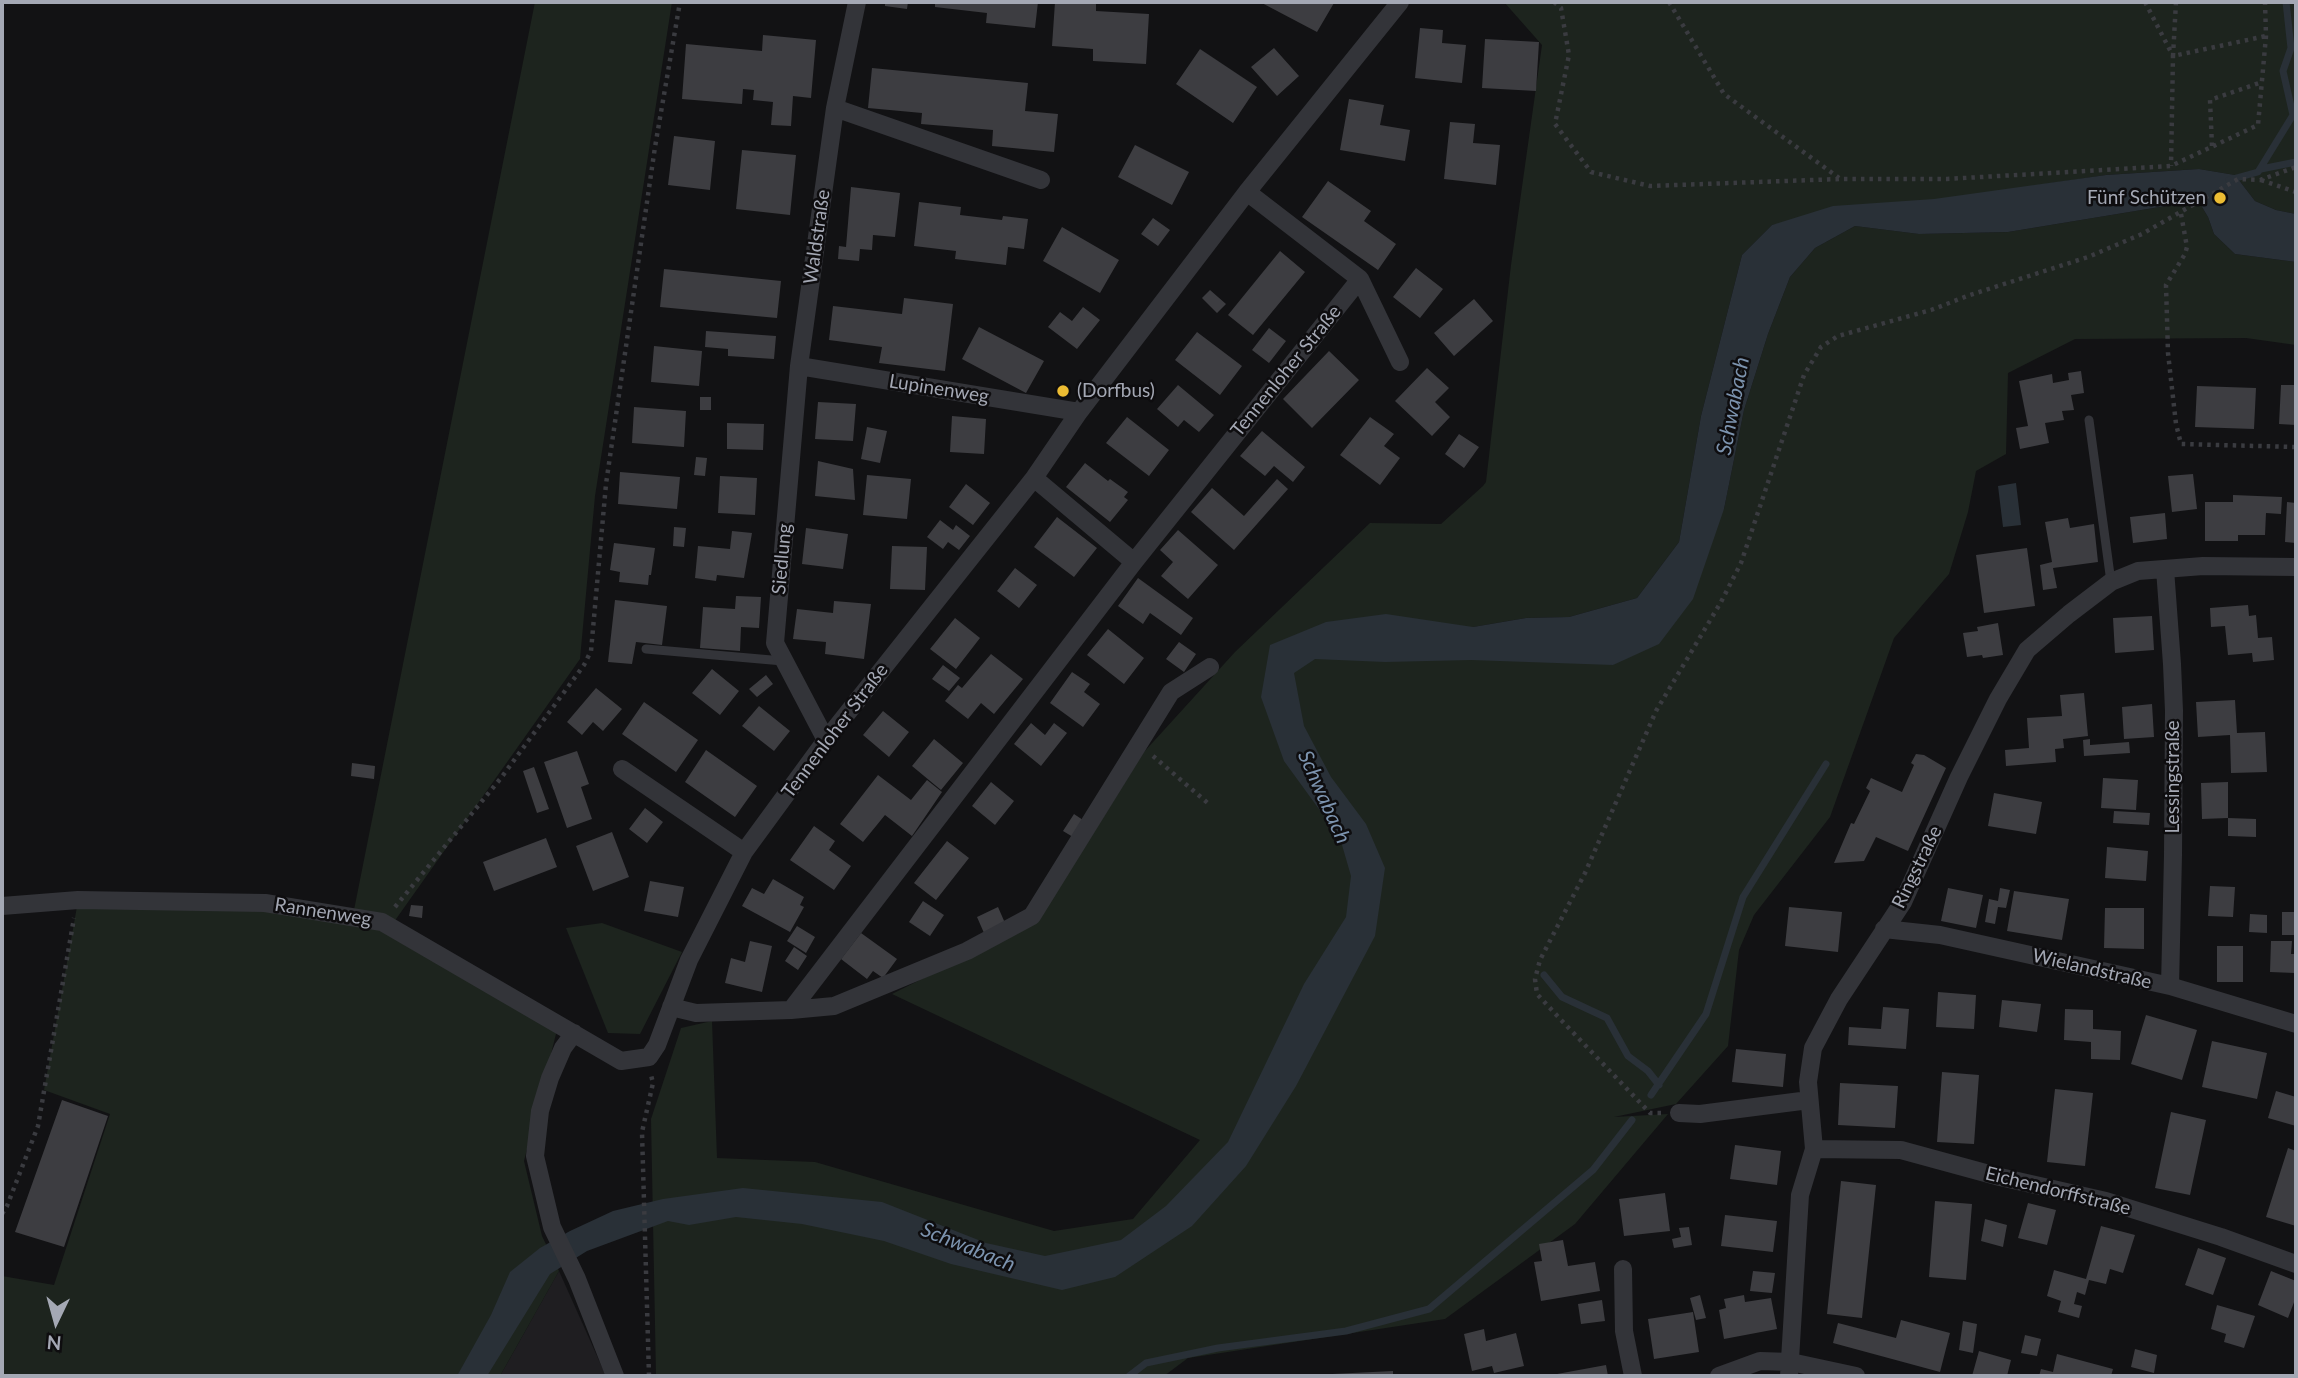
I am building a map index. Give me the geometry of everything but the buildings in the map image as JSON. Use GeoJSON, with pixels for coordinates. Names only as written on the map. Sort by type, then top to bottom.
{"type":"FeatureCollection","features":[{"type":"Feature","properties":{"kind":"street","name":"Waldstraße"},"geometry":{"type":"LineString","coordinates":[[799,366],[835,108],[857,2]]}},
{"type":"Feature","properties":{"kind":"street","name":"Tennenloher Straße"},"geometry":{"type":"LineString","coordinates":[[649,1057],[657,1045],[689,960],[744,852],[826,740],[1034,478],[1079,412],[1247,192],[1400,2]]}},
{"type":"Feature","properties":{"kind":"street"},"geometry":{"type":"LineString","coordinates":[[835,108],[1041,180]]}},
{"type":"Feature","properties":{"kind":"street","name":"Tennenloher Straße"},"geometry":{"type":"LineString","coordinates":[[1247,192],[1360,279],[1400,362]]}},
{"type":"Feature","properties":{"kind":"street","name":"Tennenloher Straße"},"geometry":{"type":"LineString","coordinates":[[791,1010],[1134,562],[1360,279]]}},
{"type":"Feature","properties":{"kind":"street","name":"Lupinenweg"},"geometry":{"type":"LineString","coordinates":[[799,366],[1079,412]]}},
{"type":"Feature","properties":{"kind":"street","name":"Siedlung"},"geometry":{"type":"LineString","coordinates":[[799,366],[775,643],[826,740]]}},
{"type":"Feature","properties":{"kind":"street"},"geometry":{"type":"LineString","coordinates":[[1034,478],[1134,562]]}},
{"type":"Feature","properties":{"kind":"street","name":"Ringstraße"},"geometry":{"type":"LineString","coordinates":[[1790,1369],[1800,1195],[1814,1149],[1808,1082],[1813,1048],[1839,999],[1903,902],[1965,766],[1998,699],[2027,650],[2111,582],[2138,571],[2203,566],[2296,567]]}},
{"type":"Feature","properties":{"kind":"street","name":"Lessingstraße"},"geometry":{"type":"LineString","coordinates":[[2165,569],[2174,711],[2170,986]]}},
{"type":"Feature","properties":{"kind":"street"},"geometry":{"type":"LineString","coordinates":[[671,1007],[696,1013],[834,1006],[967,951],[1032,916],[1171,692],[1210,667]]}},
{"type":"Feature","properties":{"kind":"street"},"geometry":{"type":"LineString","coordinates":[[622,769],[744,852]]}},
{"type":"Feature","properties":{"kind":"street","name":"Rannenweg"},"geometry":{"type":"LineString","coordinates":[[2,906],[78,900],[265,903],[382,922],[621,1061],[649,1057]]}},
{"type":"Feature","properties":{"kind":"street","name":"Wielandstraße"},"geometry":{"type":"LineString","coordinates":[[1884,929],[1940,935],[2170,986],[2296,1024]]}},
{"type":"Feature","properties":{"kind":"street"},"geometry":{"type":"LineString","coordinates":[[574,1033],[563,1048],[550,1078],[540,1111],[535,1156],[552,1227],[577,1279],[615,1376]]}},
{"type":"Feature","properties":{"kind":"street"},"geometry":{"type":"LineString","coordinates":[[1679,1113],[1700,1114],[1809,1100]]}},
{"type":"Feature","properties":{"kind":"street","name":"Eichendorffstraße"},"geometry":{"type":"LineString","coordinates":[[1814,1149],[1901,1150],[2000,1177],[2106,1201],[2296,1264]]}},
{"type":"Feature","properties":{"kind":"street"},"geometry":{"type":"LineString","coordinates":[[1623,1269],[1624,1331],[1633,1376]]}},
{"type":"Feature","properties":{"kind":"street"},"geometry":{"type":"LineString","coordinates":[[1719,1376],[1760,1361],[1790,1369],[1856,1376]]}},
{"type":"Feature","properties":{"kind":"lane"},"geometry":{"type":"LineString","coordinates":[[2089,420],[2111,582]]}},
{"type":"Feature","properties":{"kind":"lane"},"geometry":{"type":"LineString","coordinates":[[646,649],[785,661]]}},
{"type":"Feature","properties":{"kind":"path"},"geometry":{"type":"LineString","coordinates":[[382,922],[501,778],[584,665],[591,651],[606,484],[655,147],[680,2]]}},
{"type":"Feature","properties":{"kind":"path"},"geometry":{"type":"LineString","coordinates":[[1554,2],[1561,8],[1569,55],[1555,124],[1591,172],[1650,186],[1839,179],[1947,179],[2171,166],[2258,125],[2266,36],[2265,2]]}},
{"type":"Feature","properties":{"kind":"path"},"geometry":{"type":"LineString","coordinates":[[1669,2],[1724,94],[1839,179]]}},
{"type":"Feature","properties":{"kind":"path"},"geometry":{"type":"LineString","coordinates":[[2145,2],[2173,56]]}},
{"type":"Feature","properties":{"kind":"path"},"geometry":{"type":"LineString","coordinates":[[2171,166],[2176,2]]}},
{"type":"Feature","properties":{"kind":"path"},"geometry":{"type":"LineString","coordinates":[[2173,56],[2266,36]]}},
{"type":"Feature","properties":{"kind":"path"},"geometry":{"type":"LineString","coordinates":[[2213,146],[2210,100],[2262,82]]}},
{"type":"Feature","properties":{"kind":"path"},"geometry":{"type":"LineString","coordinates":[[2260,180],[2296,167]]}},
{"type":"Feature","properties":{"kind":"path"},"geometry":{"type":"LineString","coordinates":[[1679,1113],[1650,1113],[1537,994],[1535,979],[1540,960],[1585,873],[1656,711],[1741,563],[1804,375],[1821,347],[1838,336],[1931,310],[2088,257],[2142,234],[2238,179],[2260,180],[2296,192]]}},
{"type":"Feature","properties":{"kind":"path"},"geometry":{"type":"LineString","coordinates":[[2180,214],[2187,247],[2166,285],[2168,353],[2176,424],[2181,444],[2296,447]]}},
{"type":"Feature","properties":{"kind":"path"},"geometry":{"type":"LineString","coordinates":[[1139,745],[1210,805]]}},
{"type":"Feature","properties":{"kind":"path"},"geometry":{"type":"LineString","coordinates":[[2,1214],[38,1126],[78,900]]}},
{"type":"Feature","properties":{"kind":"path"},"geometry":{"type":"LineString","coordinates":[[649,1057],[653,1083],[642,1132],[649,1376]]}},
{"type":"Feature","properties":{"kind":"shaded area"},"geometry":{"type":"Polygon","coordinates":[[[535,2],[672,2],[595,496],[580,659],[389,929],[557,1030],[524,1161],[542,1236],[559,1271],[500,1376],[2,1376],[2,1276],[54,1285],[110,1114],[44,1090],[78,901],[353,915],[535,2]]]}},
{"type":"Feature","properties":{"kind":"shaded area"},"geometry":{"type":"Polygon","coordinates":[[[1504,2],[2296,2],[2296,214],[2276,210],[2255,201],[2235,175],[2199,169],[2106,175],[1772,225],[1742,255],[1701,416],[1679,542],[1637,598],[1569,617],[1526,618],[1473,627],[1613,665],[1724,509],[1744,410],[1768,334],[1790,277],[1815,248],[1855,226],[1919,234],[2008,232],[2199,202],[2214,234],[2235,254],[2296,262],[2296,345],[2246,338],[2075,339],[2008,373],[2006,454],[1976,471],[1968,512],[1949,574],[1894,638],[1830,817],[1754,915],[1739,950],[1728,1046],[1676,1104],[1614,1117],[1668,1114],[1575,1224],[1445,1319],[1188,1358],[1164,1376],[656,1376],[651,1119],[681,1028],[712,1021],[717,1158],[815,1162],[1054,1231],[1133,1219],[1200,1140],[892,994],[1039,920],[1144,752],[1235,652],[1370,523],[1441,524],[1486,482],[1511,265],[1542,45],[1504,2]]]}},
{"type":"Feature","properties":{"kind":"shaded area"},"geometry":{"type":"Polygon","coordinates":[[[602,923],[682,952],[640,1034],[608,1033],[566,928],[602,923]]]}},
{"type":"Feature","properties":{"kind":"shaded area"},"geometry":{"type":"Polygon","coordinates":[[[559,1271],[606,1376],[500,1376],[559,1271]]]}},
{"type":"Feature","properties":{"kind":"water","name":"Schwabach"},"geometry":{"type":"Polygon","coordinates":[[[2199,169],[2235,175],[2255,201],[2276,210],[2296,214],[2296,262],[2235,254],[2214,234],[2199,202],[2008,232],[1919,234],[1855,226],[1815,248],[1790,277],[1768,334],[1744,410],[1724,509],[1693,599],[1659,644],[1613,665],[1471,660],[1385,662],[1315,659],[1294,673],[1304,726],[1331,777],[1366,824],[1385,868],[1375,936],[1296,1086],[1246,1166],[1192,1226],[1115,1277],[1062,1290],[951,1264],[884,1241],[802,1224],[736,1217],[689,1225],[668,1221],[587,1251],[550,1274],[487,1376],[457,1376],[491,1315],[510,1272],[540,1248],[570,1231],[613,1211],[663,1199],[743,1188],[882,1202],[986,1243],[1045,1256],[1121,1240],[1166,1206],[1228,1142],[1304,984],[1346,917],[1351,876],[1340,838],[1284,761],[1261,697],[1270,645],[1326,622],[1386,614],[1473,627],[1526,618],[1569,617],[1637,598],[1679,542],[1701,416],[1742,255],[1772,225],[1833,206],[1934,199],[2106,175],[2199,169]]]}},
{"type":"Feature","properties":{"kind":"water"},"geometry":{"type":"Polygon","coordinates":[[[2016,483],[2021,525],[2003,527],[1998,486],[2016,483]]]}},
{"type":"Feature","properties":{"kind":"waterway"},"geometry":{"type":"LineString","coordinates":[[2229,180],[2258,172],[2293,115],[2283,71],[2291,48],[2286,2]]}},
{"type":"Feature","properties":{"kind":"waterway"},"geometry":{"type":"LineString","coordinates":[[2261,169],[2296,162]]}},
{"type":"Feature","properties":{"kind":"waterway"},"geometry":{"type":"LineString","coordinates":[[1651,1095],[1706,1014],[1743,897],[1826,764]]}},
{"type":"Feature","properties":{"kind":"waterway"},"geometry":{"type":"LineString","coordinates":[[1544,975],[1562,997],[1607,1018],[1628,1056],[1648,1071],[1659,1085]]}},
{"type":"Feature","properties":{"kind":"waterway"},"geometry":{"type":"LineString","coordinates":[[1129,1376],[1146,1363],[1218,1348],[1346,1331],[1429,1309],[1593,1170],[1632,1120]]}},
{"type":"Feature","properties":{"kind":"place","name":"Fünf Schützen"},"geometry":{"type":"Point","coordinates":[2220,198]}},
{"type":"Feature","properties":{"kind":"place","name":"(Dorfbus)"},"geometry":{"type":"Point","coordinates":[1063,391]}}]}
